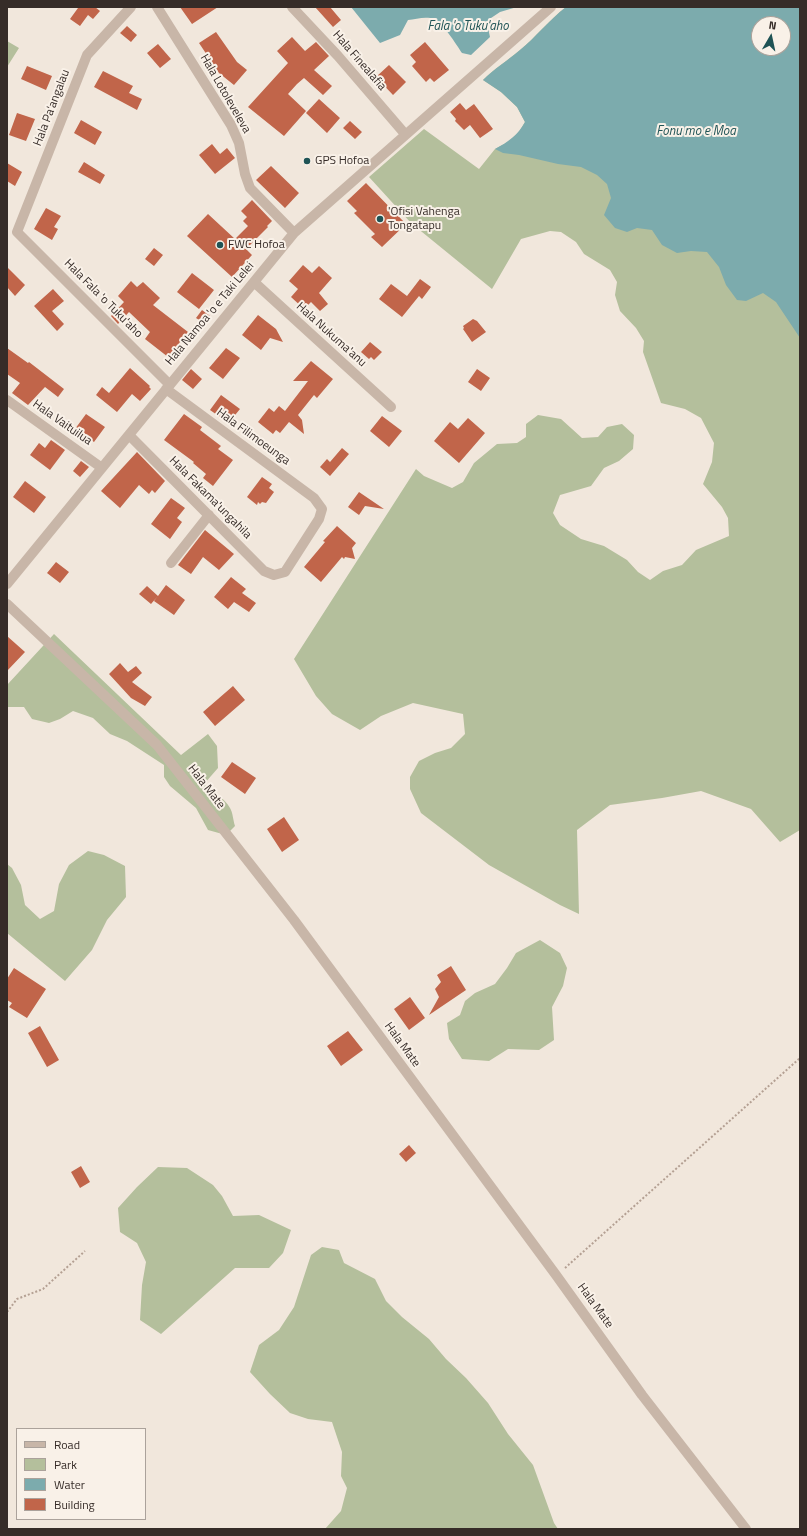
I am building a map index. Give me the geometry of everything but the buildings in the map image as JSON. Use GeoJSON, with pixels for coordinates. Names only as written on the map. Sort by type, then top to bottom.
{"type":"FeatureCollection","features":[{"type":"Feature","properties":{"kind":"street","name":"Hala Pa'angalau"},"geometry":{"type":"LineString","coordinates":[[17,232],[87,55],[131,7]]}},
{"type":"Feature","properties":{"kind":"street","name":"Hala Lotoleveleva"},"geometry":{"type":"LineString","coordinates":[[157,7],[231,125],[239,143],[244,174],[250,188],[294,233]]}},
{"type":"Feature","properties":{"kind":"street","name":"Hala Finealafia"},"geometry":{"type":"LineString","coordinates":[[292,7],[338,56],[405,134]]}},
{"type":"Feature","properties":{"kind":"street","name":"Hala Namoa 'o e Taki Lelei"},"geometry":{"type":"LineString","coordinates":[[7,584],[294,233],[551,7]]}},
{"type":"Feature","properties":{"kind":"street","name":"Hala Fala 'o Tuku'aho"},"geometry":{"type":"LineString","coordinates":[[17,232],[168,386]]}},
{"type":"Feature","properties":{"kind":"street","name":"Hala Nukuma'anu"},"geometry":{"type":"LineString","coordinates":[[254,282],[391,407]]}},
{"type":"Feature","properties":{"kind":"street","name":"Hala Filimoeunga"},"geometry":{"type":"LineString","coordinates":[[168,386],[314,498],[322,509],[319,519],[285,572],[274,575]]}},
{"type":"Feature","properties":{"kind":"street","name":"Hala Vaituilua"},"geometry":{"type":"LineString","coordinates":[[7,400],[102,468]]}},
{"type":"Feature","properties":{"kind":"street","name":"Hala Fakama'ungahila"},"geometry":{"type":"LineString","coordinates":[[129,435],[264,571],[274,575]]}},
{"type":"Feature","properties":{"kind":"street"},"geometry":{"type":"LineString","coordinates":[[171,563],[209,515]]}},
{"type":"Feature","properties":{"kind":"street","name":"Hala Mate"},"geometry":{"type":"LineString","coordinates":[[7,604],[157,745],[294,920],[556,1275],[642,1395],[746,1529]]}},
{"type":"Feature","properties":{"kind":"path"},"geometry":{"type":"LineString","coordinates":[[556,1275],[800,1058]]}},
{"type":"Feature","properties":{"kind":"path"},"geometry":{"type":"LineString","coordinates":[[7,1312],[17,1299],[43,1289],[85,1251]]}},
{"type":"Feature","properties":{"kind":"green space"},"geometry":{"type":"Polygon","coordinates":[[[566,7],[746,74],[752,56],[760,56],[800,269],[800,830],[780,842],[751,809],[701,791],[610,805],[577,830],[579,914],[489,865],[421,813],[410,789],[410,777],[419,761],[435,753],[451,748],[465,734],[463,714],[413,703],[381,716],[360,730],[332,714],[316,696],[294,659],[416,469],[424,476],[452,488],[463,482],[474,463],[497,444],[517,443],[526,437],[526,424],[538,415],[561,419],[582,438],[598,437],[607,427],[622,424],[634,435],[633,449],[619,461],[604,468],[591,486],[560,495],[553,513],[560,525],[581,539],[604,546],[627,560],[638,572],[650,580],[663,571],[682,565],[696,550],[729,536],[728,518],[722,507],[703,484],[712,462],[714,443],[701,418],[685,409],[661,403],[643,352],[644,341],[636,328],[620,311],[615,295],[617,282],[610,270],[584,254],[576,242],[561,232],[550,231],[521,239],[492,289],[411,223],[369,177],[424,129],[479,169],[495,149],[508,142],[519,132],[525,122],[517,107],[501,92],[483,80],[526,45],[566,7]]]}},
{"type":"Feature","properties":{"kind":"green space"},"geometry":{"type":"Polygon","coordinates":[[[7,41],[19,48],[7,67],[7,41]]]}},
{"type":"Feature","properties":{"kind":"green space"},"geometry":{"type":"Polygon","coordinates":[[[54,634],[181,755],[208,734],[217,746],[218,768],[204,784],[225,801],[231,810],[235,826],[226,835],[208,830],[196,808],[170,786],[164,777],[164,765],[127,741],[110,734],[93,718],[73,711],[60,719],[49,723],[32,719],[24,707],[7,707],[7,685],[54,634]]]}},
{"type":"Feature","properties":{"kind":"green space"},"geometry":{"type":"Polygon","coordinates":[[[88,851],[104,855],[125,866],[126,897],[107,920],[92,950],[65,981],[7,933],[7,864],[12,868],[21,885],[25,905],[40,919],[54,911],[59,884],[69,865],[88,851]]]}},
{"type":"Feature","properties":{"kind":"green space"},"geometry":{"type":"Polygon","coordinates":[[[540,940],[560,953],[567,968],[563,986],[552,1007],[554,1040],[539,1050],[508,1049],[489,1061],[462,1059],[449,1039],[447,1023],[460,1015],[465,1001],[475,993],[495,984],[516,953],[540,940]]]}},
{"type":"Feature","properties":{"kind":"green space"},"geometry":{"type":"Polygon","coordinates":[[[158,1167],[187,1168],[213,1185],[222,1196],[233,1216],[259,1215],[291,1230],[283,1253],[269,1268],[235,1268],[161,1334],[140,1320],[142,1285],[146,1262],[137,1243],[120,1232],[118,1208],[158,1167]]]}},
{"type":"Feature","properties":{"kind":"green space"},"geometry":{"type":"Polygon","coordinates":[[[322,1247],[339,1250],[344,1263],[375,1279],[386,1301],[402,1317],[429,1339],[488,1403],[508,1434],[533,1465],[554,1523],[558,1529],[325,1529],[341,1511],[347,1488],[341,1476],[342,1452],[332,1422],[308,1419],[290,1413],[250,1372],[259,1345],[279,1330],[294,1307],[311,1255],[322,1247]]]}},
{"type":"Feature","properties":{"kind":"water","name":"Fala 'o Tuku'aho"},"geometry":{"type":"Polygon","coordinates":[[[351,7],[517,7],[500,12],[491,18],[488,28],[490,37],[471,55],[462,53],[438,21],[431,18],[408,20],[400,35],[380,43],[351,7]]]}},
{"type":"Feature","properties":{"kind":"water","name":"Fonu mo e Moa"},"geometry":{"type":"Polygon","coordinates":[[[566,7],[800,7],[800,338],[776,302],[763,293],[746,301],[737,300],[726,285],[719,267],[707,252],[691,251],[677,253],[662,245],[652,230],[637,228],[627,232],[615,228],[604,215],[611,198],[607,184],[597,175],[581,167],[503,153],[495,149],[512,138],[525,122],[517,107],[501,92],[483,80],[526,45],[566,7]]]}},
{"type":"Feature","properties":{"kind":"place","name":"GPS Hofoa"},"geometry":{"type":"Point","coordinates":[307,161]}},
{"type":"Feature","properties":{"kind":"place","name":"'Ofisi Vahenga Tongatapu"},"geometry":{"type":"Point","coordinates":[380,219]}},
{"type":"Feature","properties":{"kind":"place","name":"FWC Hofoa"},"geometry":{"type":"Point","coordinates":[220,245]}}]}
